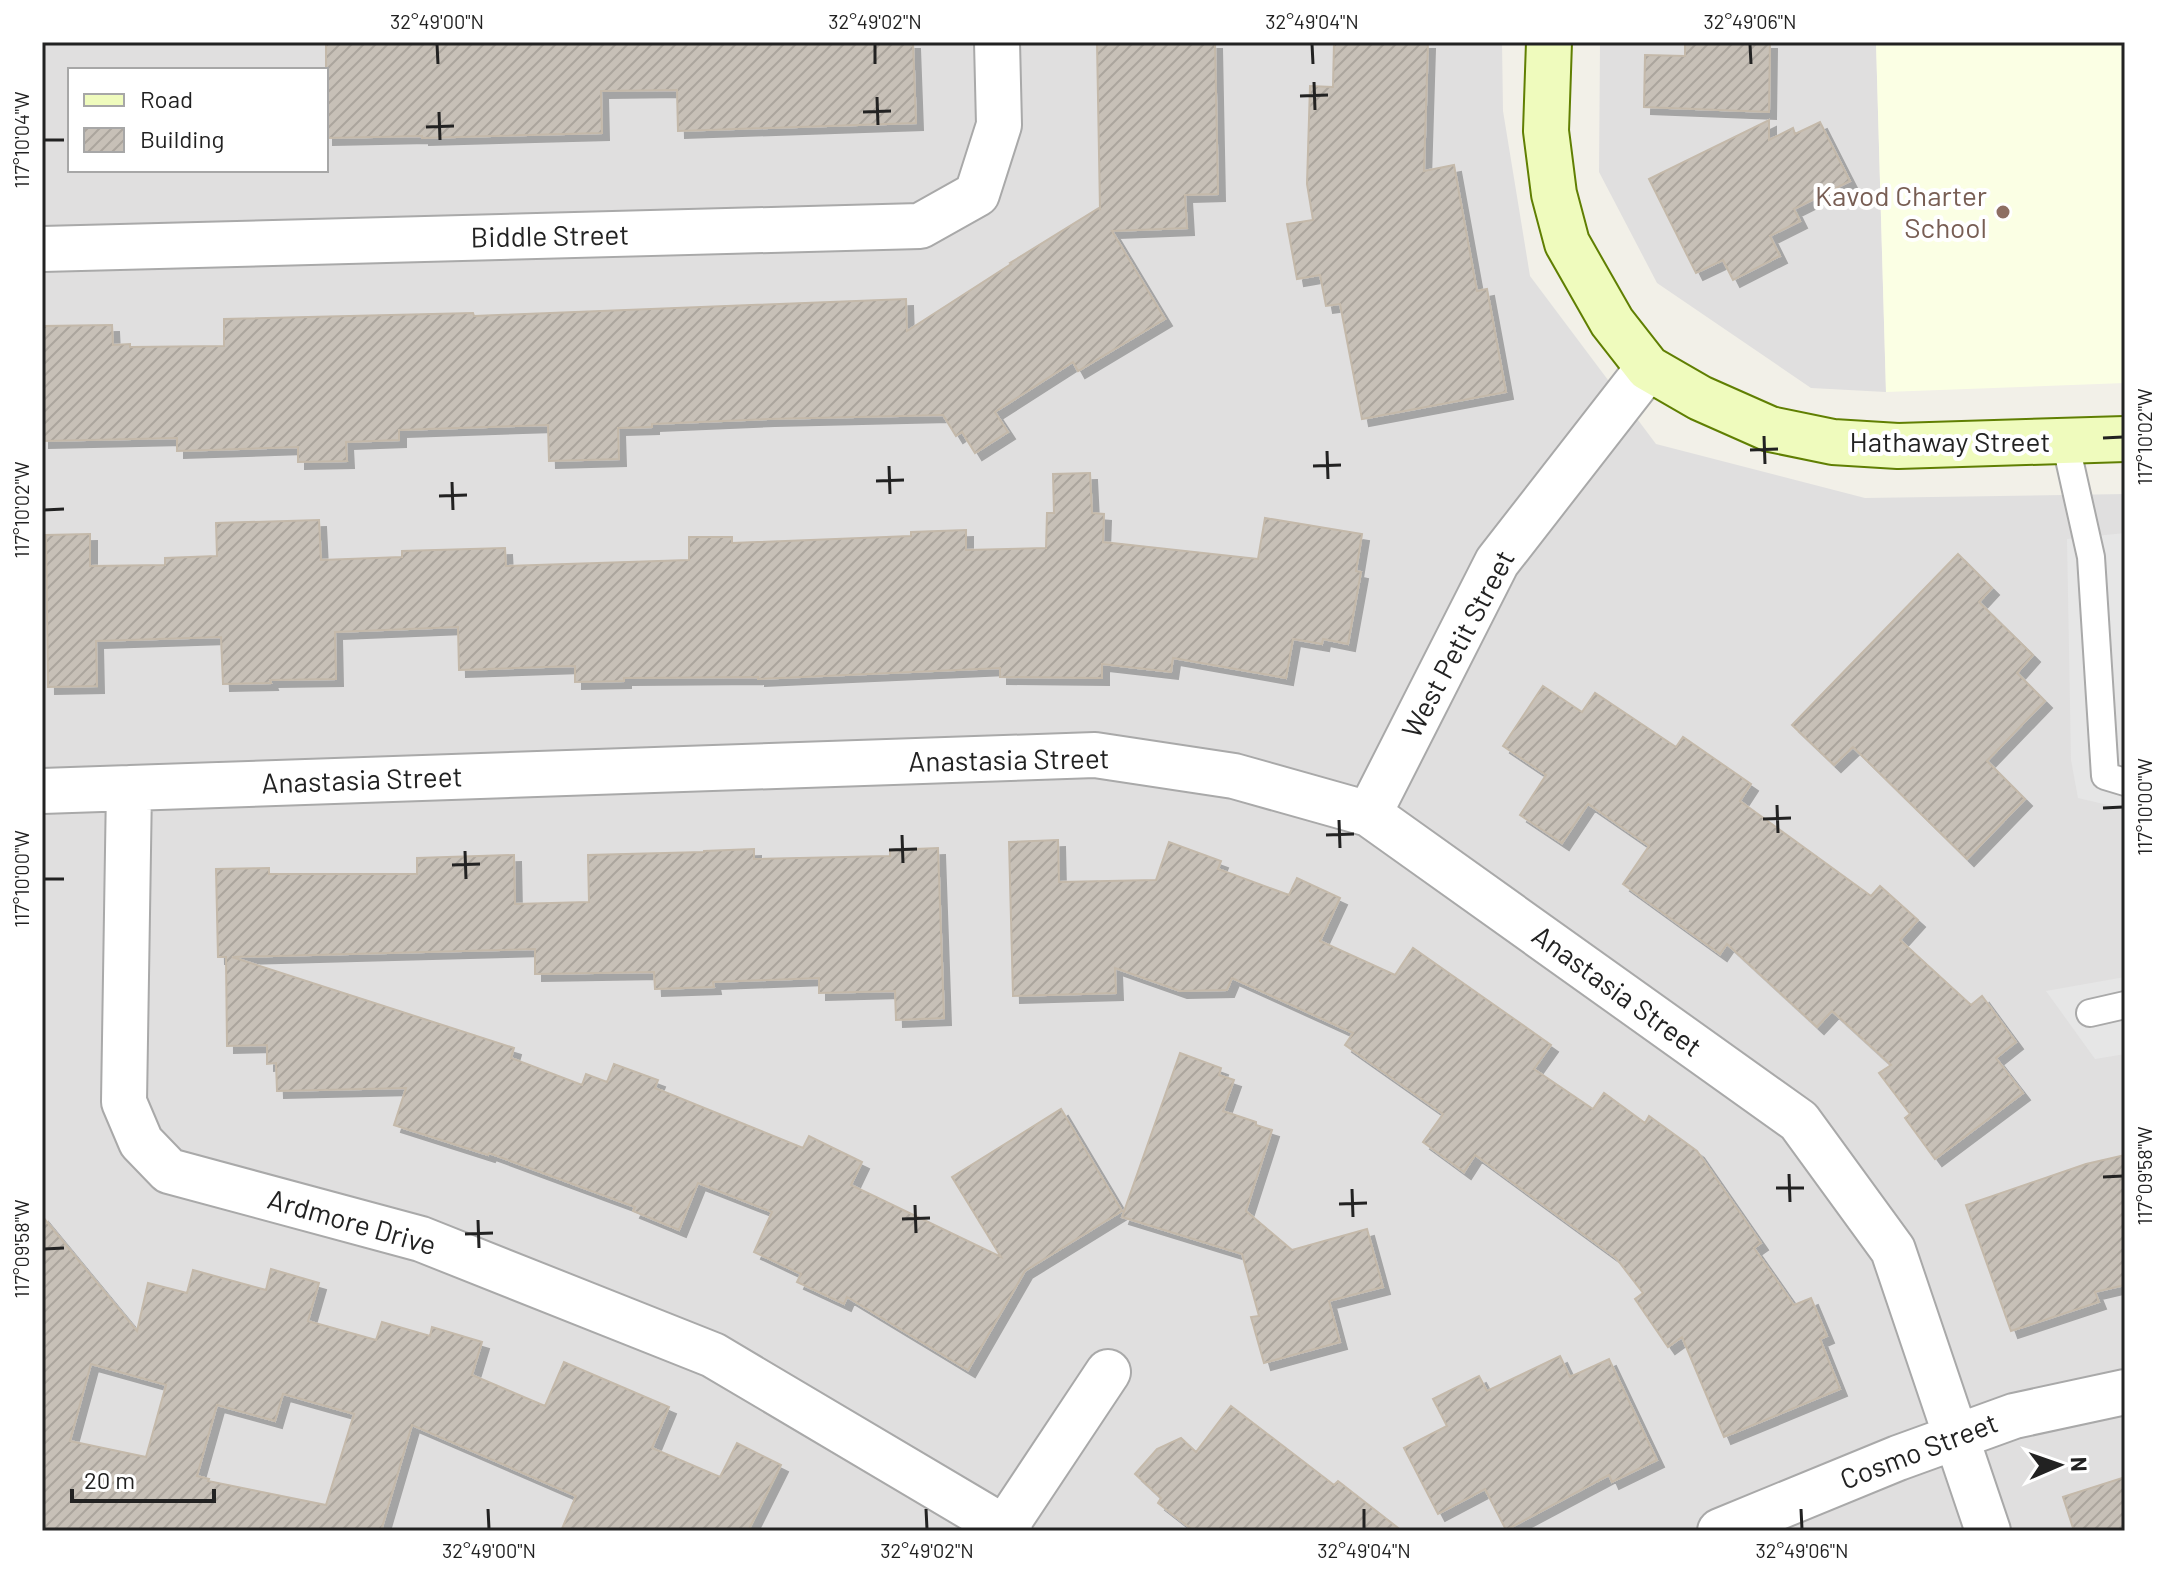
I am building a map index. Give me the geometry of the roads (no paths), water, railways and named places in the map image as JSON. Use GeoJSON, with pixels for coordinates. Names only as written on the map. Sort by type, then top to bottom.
{"type":"FeatureCollection","features":[{"type":"Feature","properties":{"kind":"street","name":"Biddle Street"},"geometry":{"type":"LineString","coordinates":[[42,249],[920,226],[977,194],[999,125],[997,42]]}},
{"type":"Feature","properties":{"kind":"street"},"geometry":{"type":"LineString","coordinates":[[1549,42],[1546,131],[1554,194],[1567,243],[1612,322],[1648,368]]}},
{"type":"Feature","properties":{"kind":"street","name":"Hathaway Street"},"geometry":{"type":"LineString","coordinates":[[1648,368],[1700,398],[1770,429],[1833,442],[1898,446],[2125,439]]}},
{"type":"Feature","properties":{"kind":"street","name":"West Petit Street"},"geometry":{"type":"LineString","coordinates":[[1369,814],[1497,562],[1648,368]]}},
{"type":"Feature","properties":{"kind":"street","name":"Anastasia Street"},"geometry":{"type":"LineString","coordinates":[[42,791],[1095,755],[1234,776],[1369,814],[1799,1121],[1893,1250],[1988,1531]]}},
{"type":"Feature","properties":{"kind":"street","name":"Ardmore Drive"},"geometry":{"type":"LineString","coordinates":[[129,788],[124,1102],[141,1142],[169,1171],[421,1239],[713,1355],[1007,1529]]}},
{"type":"Feature","properties":{"kind":"street"},"geometry":{"type":"LineString","coordinates":[[1007,1529],[1108,1372]]}},
{"type":"Feature","properties":{"kind":"street","name":"Cosmo Street"},"geometry":{"type":"LineString","coordinates":[[1720,1531],[1794,1499],[2014,1416],[2125,1392]]}},
{"type":"Feature","properties":{"kind":"lane"},"geometry":{"type":"LineString","coordinates":[[2065,441],[2091,557],[2105,776],[2125,782]]}},
{"type":"Feature","properties":{"kind":"lane"},"geometry":{"type":"LineString","coordinates":[[2090,1013],[2125,1005]]}},
{"type":"Feature","properties":{"kind":"place","name":"Kavod Charter School"},"geometry":{"type":"Point","coordinates":[2003,212]}}]}
